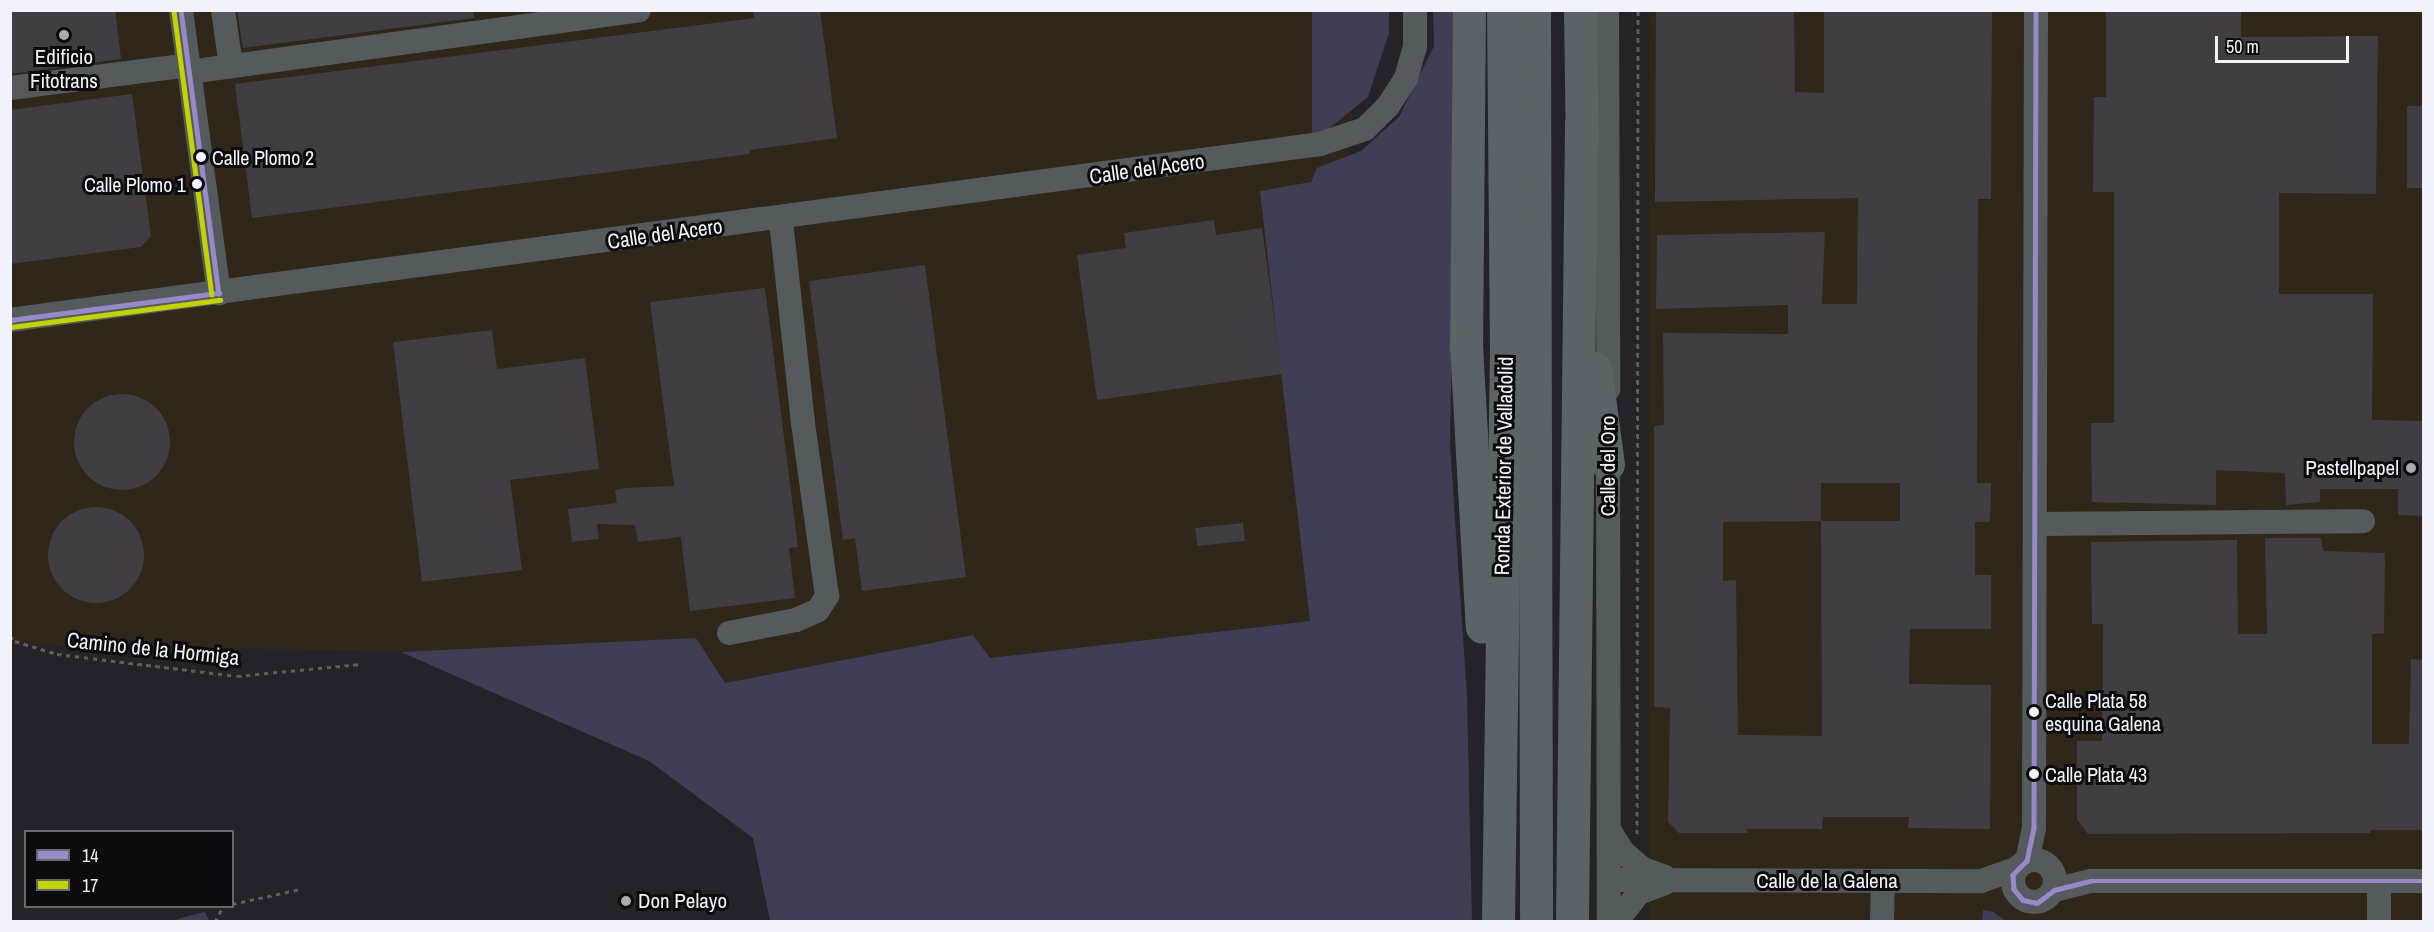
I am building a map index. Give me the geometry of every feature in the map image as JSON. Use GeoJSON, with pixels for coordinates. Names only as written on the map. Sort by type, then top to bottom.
{"type":"FeatureCollection","features":[{"type":"Feature","properties":{"kind":"highway"},"geometry":{"type":"LineString","coordinates":[[1469,10],[1466,345],[1498,918]]}},
{"type":"Feature","properties":{"kind":"highway","name":"Ronda Exterior de Valladolid"},"geometry":{"type":"LineString","coordinates":[[1498,918],[1506,352],[1503,10]]}},
{"type":"Feature","properties":{"kind":"highway","name":"Ronda Exterior de Valladolid"},"geometry":{"type":"LineString","coordinates":[[1534,10],[1536,921]]}},
{"type":"Feature","properties":{"kind":"highway"},"geometry":{"type":"LineString","coordinates":[[1572,921],[1581,123],[1580,10]]}},
{"type":"Feature","properties":{"kind":"highway"},"geometry":{"type":"LineString","coordinates":[[1581,123],[1588,308],[1608,464]]}},
{"type":"Feature","properties":{"kind":"street"},"geometry":{"type":"LineString","coordinates":[[181,10],[219,293]]}},
{"type":"Feature","properties":{"kind":"street"},"geometry":{"type":"LineString","coordinates":[[223,10],[231,66]]}},
{"type":"Feature","properties":{"kind":"street"},"geometry":{"type":"LineString","coordinates":[[10,88],[189,68],[231,66],[639,10]]}},
{"type":"Feature","properties":{"kind":"street","name":"Calle del Acero"},"geometry":{"type":"LineString","coordinates":[[10,320],[781,219],[1320,144],[1365,129],[1388,106],[1406,78],[1415,46],[1415,10]]}},
{"type":"Feature","properties":{"kind":"street","name":"Calle del Oro"},"geometry":{"type":"LineString","coordinates":[[1606,10],[1609,921]]}},
{"type":"Feature","properties":{"kind":"street"},"geometry":{"type":"LineString","coordinates":[[2036,10],[2035,889],[2091,881],[2424,881]]}},
{"type":"Feature","properties":{"kind":"street"},"geometry":{"type":"LineString","coordinates":[[729,633],[796,620],[818,610],[827,596],[803,423],[781,219]]}},
{"type":"Feature","properties":{"kind":"street"},"geometry":{"type":"LineString","coordinates":[[2035,524],[2363,522]]}},
{"type":"Feature","properties":{"kind":"street"},"geometry":{"type":"LineString","coordinates":[[1610,831],[1624,854],[1663,876]]}},
{"type":"Feature","properties":{"kind":"street","name":"Calle de la Galena"},"geometry":{"type":"LineString","coordinates":[[1616,921],[1639,894],[1663,876]]}},
{"type":"Feature","properties":{"kind":"street","name":"Calle de la Galena"},"geometry":{"type":"LineString","coordinates":[[1610,880],[1663,876],[1981,881],[2035,889]]}},
{"type":"Feature","properties":{"kind":"street"},"geometry":{"type":"LineString","coordinates":[[1882,921],[1883,881]]}},
{"type":"Feature","properties":{"kind":"street"},"geometry":{"type":"LineString","coordinates":[[2379,881],[2379,921]]}},
{"type":"Feature","properties":{"kind":"path"},"geometry":{"type":"LineString","coordinates":[[1638,10],[1637,837],[1654,855],[1663,876]]}},
{"type":"Feature","properties":{"kind":"path","name":"Camino de la Hormiga"},"geometry":{"type":"LineString","coordinates":[[10,636],[13,641],[57,654],[237,676],[361,664]]}},
{"type":"Feature","properties":{"kind":"path"},"geometry":{"type":"LineString","coordinates":[[234,904],[300,889]]}},
{"type":"Feature","properties":{"kind":"shaded area"},"geometry":{"type":"Polygon","coordinates":[[[11,11],[1361,11],[1310,621],[990,658],[973,635],[725,683],[696,638],[438,652],[11,645],[11,11]]]}},
{"type":"Feature","properties":{"kind":"shaded area"},"geometry":{"type":"Polygon","coordinates":[[[1312,11],[1389,11],[1389,33],[1368,97],[1312,142],[1312,11]]]}},
{"type":"Feature","properties":{"kind":"shaded area"},"geometry":{"type":"Polygon","coordinates":[[[1433,11],[1458,11],[1450,444],[1467,697],[1472,921],[770,921],[753,838],[649,761],[401,652],[696,638],[725,683],[973,635],[990,658],[1310,621],[1260,191],[1311,182],[1317,168],[1361,151],[1399,117],[1434,46],[1433,11]]]}},
{"type":"Feature","properties":{"kind":"shaded area"},"geometry":{"type":"Polygon","coordinates":[[[1649,11],[2423,11],[2423,921],[1649,921],[1649,11]]]}},
{"type":"Feature","properties":{"kind":"shaded area"},"geometry":{"type":"Polygon","coordinates":[[[1983,910],[1993,912],[2006,921],[1982,921],[1983,910]]]}},
{"type":"Feature","properties":{"kind":"shaded area"},"geometry":{"type":"Polygon","coordinates":[[[205,912],[209,921],[173,921],[181,918],[205,912]]]}},
{"type":"Feature","properties":{"kind":"building","name":"Edificio Fitotrans"},"geometry":{"type":"Polygon","coordinates":[[[10,10],[115,10],[121,59],[10,74],[10,10]]]}},
{"type":"Feature","properties":{"kind":"building"},"geometry":{"type":"Polygon","coordinates":[[[237,10],[473,10],[474,18],[243,48],[237,10]]]}},
{"type":"Feature","properties":{"kind":"building"},"geometry":{"type":"Polygon","coordinates":[[[753,10],[820,10],[837,138],[750,150],[750,154],[252,218],[235,84],[754,18],[753,10]]]}},
{"type":"Feature","properties":{"kind":"building"},"geometry":{"type":"Polygon","coordinates":[[[1656,10],[1794,10],[1795,92],[1824,93],[1824,10],[1992,10],[1991,199],[1978,199],[1977,483],[1991,483],[1990,522],[1975,522],[1975,575],[1991,575],[1991,629],[1910,629],[1909,684],[1991,685],[1990,829],[1908,828],[1909,817],[1823,817],[1822,829],[1747,829],[1747,833],[1679,833],[1668,822],[1670,708],[1654,707],[1654,426],[1664,425],[1663,333],[1788,334],[1788,305],[1656,309],[1657,235],[1825,232],[1822,304],[1857,304],[1858,198],[1655,202],[1656,10]],[[1821,483],[1821,521],[1900,521],[1900,483],[1821,483]],[[1821,521],[1723,522],[1723,581],[1736,580],[1738,735],[1822,736],[1821,521]]]}},
{"type":"Feature","properties":{"kind":"building"},"geometry":{"type":"Polygon","coordinates":[[[2106,10],[2241,10],[2241,37],[2378,36],[2376,194],[2279,193],[2279,294],[2373,294],[2372,420],[2424,421],[2424,516],[2398,515],[2398,489],[2320,489],[2320,502],[2286,505],[2285,473],[2216,470],[2216,505],[2092,502],[2091,423],[2114,423],[2114,192],[2093,192],[2094,97],[2106,97],[2106,10]]]}},
{"type":"Feature","properties":{"kind":"building"},"geometry":{"type":"Polygon","coordinates":[[[132,94],[151,236],[141,247],[10,264],[10,110],[132,94]]]}},
{"type":"Feature","properties":{"kind":"building"},"geometry":{"type":"Polygon","coordinates":[[[2407,106],[2424,106],[2424,188],[2407,188],[2407,106]]]}},
{"type":"Feature","properties":{"kind":"building"},"geometry":{"type":"Polygon","coordinates":[[[1214,220],[1216,235],[1262,228],[1282,374],[1097,400],[1077,255],[1126,248],[1124,233],[1214,220]]]}},
{"type":"Feature","properties":{"kind":"building"},"geometry":{"type":"Polygon","coordinates":[[[925,265],[966,577],[862,591],[855,538],[843,540],[809,281],[925,265]]]}},
{"type":"Feature","properties":{"kind":"building"},"geometry":{"type":"Polygon","coordinates":[[[765,288],[798,547],[789,548],[795,598],[690,611],[681,537],[638,542],[635,525],[597,524],[599,539],[572,542],[568,509],[617,503],[615,490],[624,488],[674,486],[650,302],[765,288]]]}},
{"type":"Feature","properties":{"kind":"building"},"geometry":{"type":"Polygon","coordinates":[[[492,330],[497,369],[585,358],[599,469],[510,480],[522,570],[422,582],[393,342],[492,330]]]}},
{"type":"Feature","properties":{"kind":"building"},"geometry":{"type":"Polygon","coordinates":[[[122,394],[140,398],[156,408],[166,424],[170,442],[166,460],[156,476],[140,486],[122,490],[104,486],[88,476],[78,460],[74,442],[78,424],[88,408],[104,398],[122,394]]]}},
{"type":"Feature","properties":{"kind":"building"},"geometry":{"type":"Polygon","coordinates":[[[96,507],[114,511],[130,521],[140,537],[144,555],[140,573],[130,589],[114,599],[96,603],[78,599],[62,589],[52,573],[48,555],[52,537],[62,521],[78,511],[96,507]]]}},
{"type":"Feature","properties":{"kind":"building"},"geometry":{"type":"Polygon","coordinates":[[[1243,523],[1245,541],[1197,546],[1195,528],[1243,523]]]}},
{"type":"Feature","properties":{"kind":"building"},"geometry":{"type":"Polygon","coordinates":[[[2265,538],[2321,538],[2323,551],[2385,553],[2384,633],[2372,634],[2372,744],[2409,744],[2411,659],[2424,660],[2424,830],[2371,830],[2370,833],[2088,834],[2077,819],[2077,741],[2102,741],[2103,624],[2092,624],[2091,542],[2237,540],[2238,634],[2267,634],[2265,538]]]}},
{"type":"Feature","properties":{"kind":"transit line","name":"14"},"geometry":{"type":"LineString","coordinates":[[181,10],[219,293]]}},
{"type":"Feature","properties":{"kind":"transit line","name":"14"},"geometry":{"type":"LineString","coordinates":[[2036,10],[2034,828],[2027,861],[2013,875],[2014,889],[2023,900],[2037,903],[2054,890],[2091,881],[2424,881]]}},
{"type":"Feature","properties":{"kind":"transit line","name":"17"},"geometry":{"type":"LineString","coordinates":[[174,11],[212,294]]}},
{"type":"Feature","properties":{"kind":"transit line","name":"14"},"geometry":{"type":"LineString","coordinates":[[10,320],[219,293]]}},
{"type":"Feature","properties":{"kind":"transit line","name":"17"},"geometry":{"type":"LineString","coordinates":[[11,327],[220,300]]}},
{"type":"Feature","properties":{"kind":"place","name":"Edificio Fitotrans"},"geometry":{"type":"Point","coordinates":[64,35]}},
{"type":"Feature","properties":{"kind":"place","name":"Calle Plomo 2"},"geometry":{"type":"Point","coordinates":[201,157]}},
{"type":"Feature","properties":{"kind":"place","name":"Calle Plomo 1"},"geometry":{"type":"Point","coordinates":[197,184]}},
{"type":"Feature","properties":{"kind":"place","name":"Pastellpapel"},"geometry":{"type":"Point","coordinates":[2411,468]}},
{"type":"Feature","properties":{"kind":"place","name":"Calle Plata 58 esquina Galena"},"geometry":{"type":"Point","coordinates":[2034,712]}},
{"type":"Feature","properties":{"kind":"place","name":"Calle Plata 43"},"geometry":{"type":"Point","coordinates":[2034,774]}},
{"type":"Feature","properties":{"kind":"place","name":"Don Pelayo"},"geometry":{"type":"Point","coordinates":[626,901]}}]}
